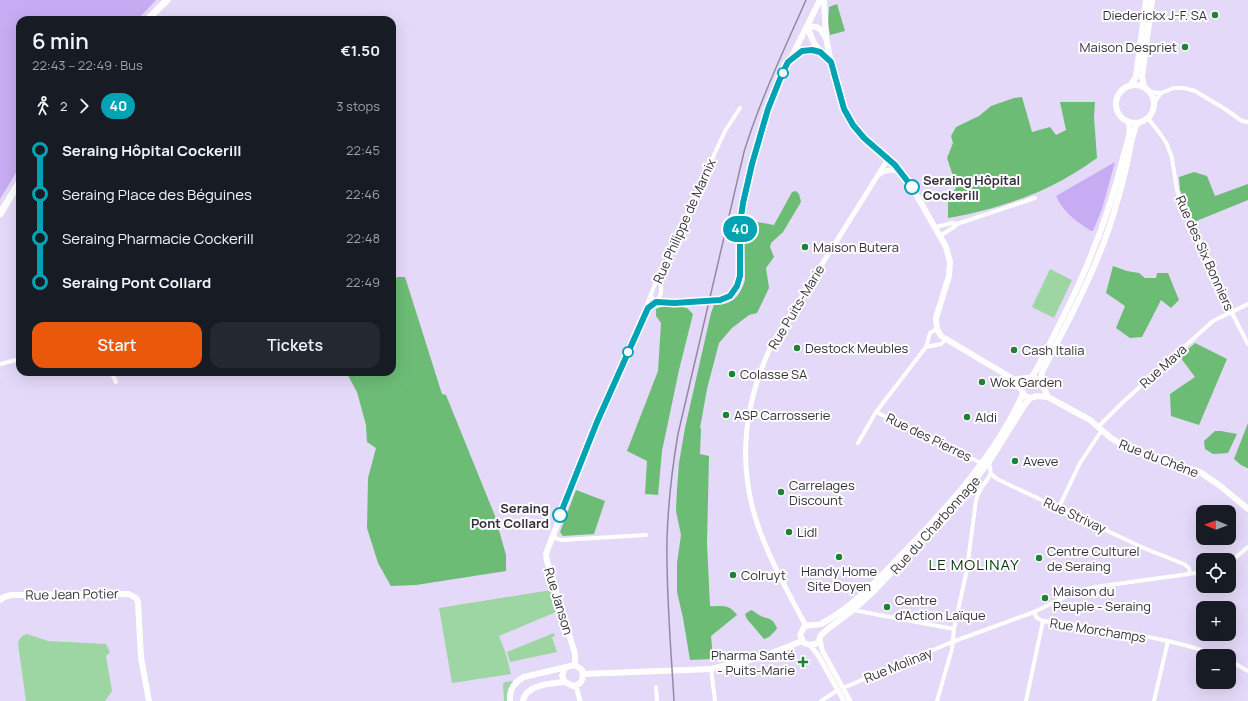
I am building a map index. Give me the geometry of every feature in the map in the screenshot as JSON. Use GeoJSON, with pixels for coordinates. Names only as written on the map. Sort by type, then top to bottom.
{"type":"FeatureCollection","features":[{"type":"Feature","properties":{"kind":"main road"},"geometry":{"type":"LineString","coordinates":[[151,16],[167,0]]}},
{"type":"Feature","properties":{"kind":"main road"},"geometry":{"type":"LineString","coordinates":[[711,301],[720,300],[730,296],[737,286],[740,276],[740,224],[746,188],[768,109],[788,62],[820,0]]}},
{"type":"Feature","properties":{"kind":"main road"},"geometry":{"type":"LineString","coordinates":[[824,0],[826,38],[831,62],[847,115],[860,134],[902,173],[936,228],[949,254],[950,270],[936,318],[937,329],[941,336],[1015,380],[1016,384],[1030,398]]}},
{"type":"Feature","properties":{"kind":"main road"},"geometry":{"type":"LineString","coordinates":[[1130,86],[1136,77],[1146,0]]}},
{"type":"Feature","properties":{"kind":"main road"},"geometry":{"type":"LineString","coordinates":[[1144,87],[1142,77],[1152,0]]}},
{"type":"Feature","properties":{"kind":"main road"},"geometry":{"type":"LineString","coordinates":[[807,27],[817,27],[822,30],[826,38]]}},
{"type":"Feature","properties":{"kind":"main road"},"geometry":{"type":"LineString","coordinates":[[807,27],[812,41],[820,52],[831,62]]}},
{"type":"Feature","properties":{"kind":"main road"},"geometry":{"type":"LineString","coordinates":[[788,62],[802,51],[812,50],[820,52]]}},
{"type":"Feature","properties":{"kind":"main road"},"geometry":{"type":"LineString","coordinates":[[1135,85],[1144,87],[1150,92],[1154,104],[1153,111],[1148,118],[1138,123],[1128,122],[1123,119],[1116,109],[1116,103],[1120,92],[1130,86],[1135,85]]}},
{"type":"Feature","properties":{"kind":"main road"},"geometry":{"type":"LineString","coordinates":[[1022,391],[1021,384],[1030,378],[1072,299],[1096,246],[1108,212],[1121,165],[1130,128],[1128,122]]}},
{"type":"Feature","properties":{"kind":"main road"},"geometry":{"type":"LineString","coordinates":[[1037,396],[1040,394],[1042,372],[1082,292],[1098,256],[1116,204],[1134,133],[1138,123]]}},
{"type":"Feature","properties":{"kind":"main road"},"geometry":{"type":"LineString","coordinates":[[0,214],[16,187]]}},
{"type":"Feature","properties":{"kind":"main road"},"geometry":{"type":"LineString","coordinates":[[644,315],[648,308],[656,302],[672,302]]}},
{"type":"Feature","properties":{"kind":"main road","name":"Rue Philippe de Marnix"},"geometry":{"type":"LineString","coordinates":[[551,537],[597,422],[644,315]]}},
{"type":"Feature","properties":{"kind":"main road"},"geometry":{"type":"LineString","coordinates":[[1015,380],[1030,378],[1037,379],[1048,397]]}},
{"type":"Feature","properties":{"kind":"main road","name":"Rue du Charbonnage"},"geometry":{"type":"LineString","coordinates":[[806,626],[815,626],[844,610],[868,590],[936,519],[981,463],[998,438],[1022,391]]}},
{"type":"Feature","properties":{"kind":"main road","name":"Rue du Chêne"},"geometry":{"type":"LineString","coordinates":[[1030,398],[1037,396],[1048,397],[1085,417],[1111,438],[1129,448],[1205,475],[1220,485],[1248,509]]}},
{"type":"Feature","properties":{"kind":"main road","name":"Rue du Charbonnage"},"geometry":{"type":"LineString","coordinates":[[810,645],[818,643],[820,637],[829,628],[854,610],[942,521],[964,496],[989,462],[1030,398]]}},
{"type":"Feature","properties":{"kind":"main road","name":"Rue Janson"},"geometry":{"type":"LineString","coordinates":[[551,537],[546,556],[575,654],[575,665]]}},
{"type":"Feature","properties":{"kind":"main road","name":"Rue Jean Potier"},"geometry":{"type":"LineString","coordinates":[[0,600],[4,597],[17,595],[109,593],[132,595],[138,602],[141,658],[149,701]]}},
{"type":"Feature","properties":{"kind":"main road"},"geometry":{"type":"LineString","coordinates":[[806,626],[800,632],[802,641],[810,645]]}},
{"type":"Feature","properties":{"kind":"main road"},"geometry":{"type":"LineString","coordinates":[[815,626],[820,631],[820,637]]}},
{"type":"Feature","properties":{"kind":"main road"},"geometry":{"type":"LineString","coordinates":[[583,674],[711,669],[762,657],[802,641]]}},
{"type":"Feature","properties":{"kind":"main road"},"geometry":{"type":"LineString","coordinates":[[510,701],[512,687],[520,679],[575,665],[581,669],[583,674],[581,682],[576,686],[570,686],[565,682],[562,676],[565,668]]}},
{"type":"Feature","properties":{"kind":"main road"},"geometry":{"type":"LineString","coordinates":[[523,701],[525,693],[533,688],[565,682]]}},
{"type":"Feature","properties":{"kind":"street"},"geometry":{"type":"LineString","coordinates":[[1150,92],[1161,93],[1177,87],[1195,91],[1242,120],[1248,122]]}},
{"type":"Feature","properties":{"kind":"street"},"geometry":{"type":"LineString","coordinates":[[1154,104],[1161,93]]}},
{"type":"Feature","properties":{"kind":"street","name":"Rue Philippe de Marnix"},"geometry":{"type":"LineString","coordinates":[[644,315],[655,284],[661,275],[718,146],[725,131],[740,108]]}},
{"type":"Feature","properties":{"kind":"street","name":"Rue des Six Bonniers"},"geometry":{"type":"LineString","coordinates":[[1148,118],[1167,144],[1172,158],[1176,190],[1181,204],[1248,344]]}},
{"type":"Feature","properties":{"kind":"street","name":"Rue Puits-Marie"},"geometry":{"type":"LineString","coordinates":[[806,626],[768,553],[754,515],[748,488],[746,464],[746,442],[749,411],[759,373],[772,344],[888,159]]}},
{"type":"Feature","properties":{"kind":"street"},"geometry":{"type":"LineString","coordinates":[[877,175],[888,170],[902,173]]}},
{"type":"Feature","properties":{"kind":"street"},"geometry":{"type":"LineString","coordinates":[[940,236],[957,224],[1035,198]]}},
{"type":"Feature","properties":{"kind":"street"},"geometry":{"type":"LineString","coordinates":[[936,228],[952,223],[957,224]]}},
{"type":"Feature","properties":{"kind":"street"},"geometry":{"type":"LineString","coordinates":[[651,296],[656,302],[660,299],[661,275]]}},
{"type":"Feature","properties":{"kind":"street"},"geometry":{"type":"LineString","coordinates":[[661,291],[672,302]]}},
{"type":"Feature","properties":{"kind":"street","name":"Rue Mava"},"geometry":{"type":"LineString","coordinates":[[1059,507],[1080,463],[1100,429],[1123,402],[1211,322],[1248,304]]}},
{"type":"Feature","properties":{"kind":"street"},"geometry":{"type":"LineString","coordinates":[[858,442],[876,412],[926,347],[930,333],[937,329]]}},
{"type":"Feature","properties":{"kind":"street"},"geometry":{"type":"LineString","coordinates":[[926,347],[941,344],[946,339]]}},
{"type":"Feature","properties":{"kind":"street"},"geometry":{"type":"LineString","coordinates":[[0,368],[2,364],[16,360]]}},
{"type":"Feature","properties":{"kind":"street"},"geometry":{"type":"LineString","coordinates":[[113,376],[116,382]]}},
{"type":"Feature","properties":{"kind":"street","name":"Rue des Pierres"},"geometry":{"type":"LineString","coordinates":[[876,412],[981,463]]}},
{"type":"Feature","properties":{"kind":"street"},"geometry":{"type":"LineString","coordinates":[[937,701],[952,649],[954,629],[967,569],[976,500],[980,490],[991,474],[989,462]]}},
{"type":"Feature","properties":{"kind":"street","name":"Rue Strivay"},"geometry":{"type":"LineString","coordinates":[[991,474],[997,479],[1141,546],[1184,564],[1189,568],[1190,573]]}},
{"type":"Feature","properties":{"kind":"street"},"geometry":{"type":"LineString","coordinates":[[551,537],[562,540],[646,535]]}},
{"type":"Feature","properties":{"kind":"street"},"geometry":{"type":"LineString","coordinates":[[1236,557],[1248,547]]}},
{"type":"Feature","properties":{"kind":"street","name":"Rue Molinay"},"geometry":{"type":"LineString","coordinates":[[821,701],[840,689],[952,642],[1034,612],[1063,597],[1088,588],[1196,573]]}},
{"type":"Feature","properties":{"kind":"street"},"geometry":{"type":"LineString","coordinates":[[854,610],[954,629]]}},
{"type":"Feature","properties":{"kind":"street","name":"Rue Morchamps"},"geometry":{"type":"LineString","coordinates":[[1034,612],[1037,618],[1043,621],[1168,641],[1198,649]]}},
{"type":"Feature","properties":{"kind":"street"},"geometry":{"type":"LineString","coordinates":[[1026,701],[1043,621]]}},
{"type":"Feature","properties":{"kind":"street"},"geometry":{"type":"LineString","coordinates":[[820,637],[822,650],[844,701]]}},
{"type":"Feature","properties":{"kind":"street"},"geometry":{"type":"LineString","coordinates":[[1154,701],[1168,641]]}},
{"type":"Feature","properties":{"kind":"street"},"geometry":{"type":"LineString","coordinates":[[810,645],[850,701]]}},
{"type":"Feature","properties":{"kind":"street"},"geometry":{"type":"LineString","coordinates":[[1236,664],[1248,671]]}},
{"type":"Feature","properties":{"kind":"street"},"geometry":{"type":"LineString","coordinates":[[711,669],[714,701]]}},
{"type":"Feature","properties":{"kind":"street"},"geometry":{"type":"LineString","coordinates":[[576,686],[580,701]]}},
{"type":"Feature","properties":{"kind":"street"},"geometry":{"type":"LineString","coordinates":[[656,687],[657,701]]}},
{"type":"Feature","properties":{"kind":"green space"},"geometry":{"type":"Polygon","coordinates":[[[837,4],[845,31],[830,35],[828,24],[829,7],[837,4]]]}},
{"type":"Feature","properties":{"kind":"green space"},"geometry":{"type":"Polygon","coordinates":[[[1022,97],[1032,132],[1050,127],[1056,135],[1066,130],[1060,102],[1095,102],[1094,117],[1097,158],[1078,171],[1042,190],[995,207],[948,218],[948,198],[956,188],[947,158],[953,143],[951,136],[956,127],[979,116],[991,106],[1014,98],[1022,97]]]}},
{"type":"Feature","properties":{"kind":"green space"},"geometry":{"type":"Polygon","coordinates":[[[1194,172],[1207,176],[1215,196],[1248,184],[1248,200],[1194,222],[1180,190],[1179,177],[1194,172]]]}},
{"type":"Feature","properties":{"kind":"green space"},"geometry":{"type":"Polygon","coordinates":[[[796,191],[799,194],[801,202],[783,232],[771,243],[770,247],[774,257],[766,268],[769,288],[757,313],[749,315],[732,328],[719,343],[707,389],[700,428],[700,454],[709,456],[707,543],[710,606],[728,607],[737,615],[711,636],[713,659],[690,660],[677,592],[677,563],[681,535],[676,511],[677,489],[679,463],[685,428],[714,305],[730,302],[734,299],[741,291],[745,280],[744,238],[746,220],[774,225],[792,192],[796,191]]]}},
{"type":"Feature","properties":{"kind":"green space"},"geometry":{"type":"Polygon","coordinates":[[[1113,266],[1139,273],[1145,278],[1156,278],[1157,273],[1168,273],[1179,300],[1171,308],[1161,300],[1142,337],[1130,338],[1116,328],[1125,306],[1106,293],[1113,266]]]}},
{"type":"Feature","properties":{"kind":"green space"},"geometry":{"type":"Polygon","coordinates":[[[1050,269],[1072,280],[1054,318],[1032,307],[1050,269]]]}},
{"type":"Feature","properties":{"kind":"green space"},"geometry":{"type":"Polygon","coordinates":[[[405,277],[442,394],[446,395],[495,516],[506,555],[506,571],[416,585],[391,586],[378,563],[367,528],[368,478],[376,448],[367,442],[366,425],[357,392],[348,376],[396,376],[396,278],[405,277]]]}},
{"type":"Feature","properties":{"kind":"green space"},"geometry":{"type":"Polygon","coordinates":[[[674,306],[687,308],[693,314],[679,370],[662,451],[658,495],[645,494],[647,461],[627,451],[658,371],[661,323],[656,316],[656,309],[674,306]]]}},
{"type":"Feature","properties":{"kind":"green space"},"geometry":{"type":"Polygon","coordinates":[[[1195,343],[1227,359],[1199,425],[1171,416],[1170,394],[1195,377],[1180,357],[1195,343]]]}},
{"type":"Feature","properties":{"kind":"green space"},"geometry":{"type":"Polygon","coordinates":[[[1248,423],[1248,468],[1247,468],[1234,459],[1248,423]]]}},
{"type":"Feature","properties":{"kind":"green space"},"geometry":{"type":"Polygon","coordinates":[[[1215,431],[1237,434],[1228,453],[1213,454],[1205,449],[1204,441],[1215,431]]]}},
{"type":"Feature","properties":{"kind":"green space"},"geometry":{"type":"Polygon","coordinates":[[[576,490],[605,501],[594,534],[563,536],[560,532],[576,490]]]}},
{"type":"Feature","properties":{"kind":"green space"},"geometry":{"type":"Polygon","coordinates":[[[551,590],[556,612],[499,636],[506,654],[511,674],[452,683],[439,608],[551,590]]]}},
{"type":"Feature","properties":{"kind":"green space"},"geometry":{"type":"Polygon","coordinates":[[[751,610],[771,620],[775,624],[777,628],[769,637],[764,639],[747,619],[745,614],[751,610]]]}},
{"type":"Feature","properties":{"kind":"green space"},"geometry":{"type":"Polygon","coordinates":[[[554,633],[555,636],[552,637],[557,652],[510,662],[507,652],[554,633]]]}},
{"type":"Feature","properties":{"kind":"green space"},"geometry":{"type":"Polygon","coordinates":[[[27,634],[48,641],[106,644],[110,652],[106,656],[112,691],[105,701],[26,701],[18,644],[19,640],[27,634]]]}},
{"type":"Feature","properties":{"kind":"green space"},"geometry":{"type":"Polygon","coordinates":[[[514,681],[507,701],[504,701],[503,684],[505,682],[514,681]]]}},
{"type":"Feature","properties":{"kind":"shaded area"},"geometry":{"type":"Polygon","coordinates":[[[0,0],[156,0],[141,16],[16,16],[16,173],[0,199],[0,0]]]}},
{"type":"Feature","properties":{"kind":"shaded area"},"geometry":{"type":"Polygon","coordinates":[[[1115,162],[1102,209],[1093,231],[1091,231],[1066,212],[1056,196],[1115,162]]]}},
{"type":"Feature","properties":{"kind":"tunnel"},"geometry":{"type":"LineString","coordinates":[[675,303],[711,301]]}},
{"type":"Feature","properties":{"kind":"railway"},"geometry":{"type":"LineString","coordinates":[[674,701],[668,601],[667,540],[668,513],[678,434],[744,152],[765,94],[806,0]]}},
{"type":"Feature","properties":{"kind":"bus line","name":"40"},"geometry":{"type":"LineString","coordinates":[[560,515],[597,422],[644,315],[650,305],[656,302],[675,303],[720,300],[730,296],[737,286],[740,276],[740,224],[746,188],[768,109],[788,62],[793,57],[799,52],[812,50],[820,52],[831,62],[844,109],[853,125],[864,138],[904,174],[912,187]]}},
{"type":"Feature","properties":{"kind":"place","name":"Diederickx J-F. SA"},"geometry":{"type":"Point","coordinates":[1215,15]}},
{"type":"Feature","properties":{"kind":"place","name":"Maison Despriet"},"geometry":{"type":"Point","coordinates":[1185,47]}},
{"type":"Feature","properties":{"kind":"place","name":"Seraing Hôpital Cockerill"},"geometry":{"type":"Point","coordinates":[912,187]}},
{"type":"Feature","properties":{"kind":"place","name":"Maison Butera"},"geometry":{"type":"Point","coordinates":[805,247]}},
{"type":"Feature","properties":{"kind":"place","name":"Destock Meubles"},"geometry":{"type":"Point","coordinates":[797,348]}},
{"type":"Feature","properties":{"kind":"place","name":"Cash Italia"},"geometry":{"type":"Point","coordinates":[1014,350]}},
{"type":"Feature","properties":{"kind":"place","name":"Colasse SA"},"geometry":{"type":"Point","coordinates":[732,374]}},
{"type":"Feature","properties":{"kind":"place","name":"Wok Garden"},"geometry":{"type":"Point","coordinates":[982,382]}},
{"type":"Feature","properties":{"kind":"place","name":"ASP Carrosserie"},"geometry":{"type":"Point","coordinates":[726,415]}},
{"type":"Feature","properties":{"kind":"place","name":"Aldi"},"geometry":{"type":"Point","coordinates":[967,417]}},
{"type":"Feature","properties":{"kind":"place","name":"Aveve"},"geometry":{"type":"Point","coordinates":[1015,461]}},
{"type":"Feature","properties":{"kind":"place","name":"Carrelages Discount"},"geometry":{"type":"Point","coordinates":[781,492]}},
{"type":"Feature","properties":{"kind":"place","name":"Seraing Pont Collard"},"geometry":{"type":"Point","coordinates":[560,515]}},
{"type":"Feature","properties":{"kind":"place","name":"Lidl"},"geometry":{"type":"Point","coordinates":[789,532]}},
{"type":"Feature","properties":{"kind":"place","name":"Handy Home Site Doyen"},"geometry":{"type":"Point","coordinates":[839,557]}},
{"type":"Feature","properties":{"kind":"place","name":"Centre Culturel de Seraing"},"geometry":{"type":"Point","coordinates":[1039,558]}},
{"type":"Feature","properties":{"kind":"place","name":"Colruyt"},"geometry":{"type":"Point","coordinates":[733,575]}},
{"type":"Feature","properties":{"kind":"place","name":"Maison du Peuple - Seraing"},"geometry":{"type":"Point","coordinates":[1045,598]}},
{"type":"Feature","properties":{"kind":"place","name":"Centre d'Action Laïque"},"geometry":{"type":"Point","coordinates":[887,607]}},
{"type":"Feature","properties":{"kind":"place","name":"Pharma Santé - Puits-Marie"},"geometry":{"type":"Point","coordinates":[803,662]}},
{"type":"Feature","properties":{"kind":"district","name":"LE MOLINAY"},"geometry":{"type":"Point","coordinates":[974,565]}}]}
